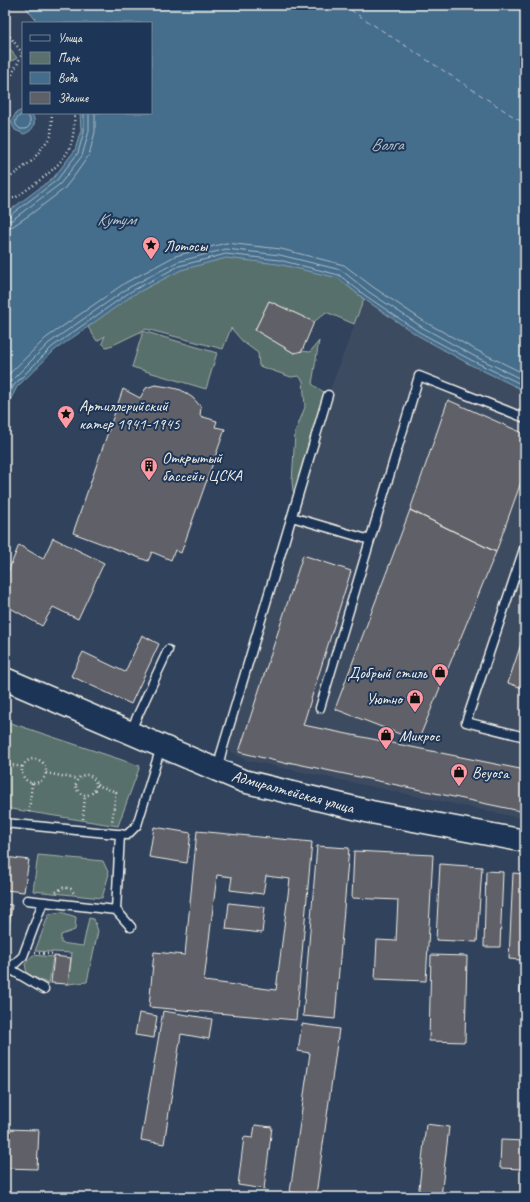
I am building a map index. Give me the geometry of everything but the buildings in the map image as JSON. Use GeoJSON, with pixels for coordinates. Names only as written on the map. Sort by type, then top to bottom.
{"type":"FeatureCollection","features":[{"type":"Feature","properties":{"kind":"main road","name":"Адмиралтейская улица"},"geometry":{"type":"LineString","coordinates":[[5,678],[243,781],[371,812],[525,841]]}},
{"type":"Feature","properties":{"kind":"lane"},"geometry":{"type":"LineString","coordinates":[[320,708],[419,376],[525,418]]}},
{"type":"Feature","properties":{"kind":"lane"},"geometry":{"type":"LineString","coordinates":[[218,771],[221,754],[328,395]]}},
{"type":"Feature","properties":{"kind":"lane"},"geometry":{"type":"LineString","coordinates":[[292,517],[370,540]]}},
{"type":"Feature","properties":{"kind":"lane"},"geometry":{"type":"LineString","coordinates":[[525,546],[466,722],[525,737]]}},
{"type":"Feature","properties":{"kind":"lane"},"geometry":{"type":"LineString","coordinates":[[130,733],[168,650]]}},
{"type":"Feature","properties":{"kind":"lane"},"geometry":{"type":"LineString","coordinates":[[5,823],[126,835],[136,825],[162,746]]}},
{"type":"Feature","properties":{"kind":"lane"},"geometry":{"type":"LineString","coordinates":[[116,910],[120,834]]}},
{"type":"Feature","properties":{"kind":"lane"},"geometry":{"type":"LineString","coordinates":[[27,900],[116,910],[131,927]]}},
{"type":"Feature","properties":{"kind":"lane"},"geometry":{"type":"LineString","coordinates":[[43,902],[23,956],[7,970],[44,989]]}},
{"type":"Feature","properties":{"kind":"path"},"geometry":{"type":"LineString","coordinates":[[5,30],[22,52]]}},
{"type":"Feature","properties":{"kind":"path"},"geometry":{"type":"LineString","coordinates":[[5,89],[22,55]]}},
{"type":"Feature","properties":{"kind":"path"},"geometry":{"type":"LineString","coordinates":[[5,181],[32,161],[51,136],[52,114]]}},
{"type":"Feature","properties":{"kind":"path"},"geometry":{"type":"LineString","coordinates":[[5,197],[15,198],[43,178],[59,164],[71,144],[75,114]]}},
{"type":"Feature","properties":{"kind":"path"},"geometry":{"type":"LineString","coordinates":[[28,760],[39,760],[45,765],[46,773],[43,779],[36,783],[32,783],[23,776],[23,767],[28,760]]}},
{"type":"Feature","properties":{"kind":"path"},"geometry":{"type":"LineString","coordinates":[[5,764],[23,767]]}},
{"type":"Feature","properties":{"kind":"path"},"geometry":{"type":"LineString","coordinates":[[46,773],[77,780]]}},
{"type":"Feature","properties":{"kind":"path"},"geometry":{"type":"LineString","coordinates":[[82,775],[89,775],[95,779],[97,785],[92,794],[85,796],[76,788],[77,780],[82,775]]}},
{"type":"Feature","properties":{"kind":"path"},"geometry":{"type":"LineString","coordinates":[[29,812],[32,783]]}},
{"type":"Feature","properties":{"kind":"path"},"geometry":{"type":"LineString","coordinates":[[97,785],[116,792],[112,825]]}},
{"type":"Feature","properties":{"kind":"path"},"geometry":{"type":"LineString","coordinates":[[83,820],[85,796]]}},
{"type":"Feature","properties":{"kind":"path"},"geometry":{"type":"LineString","coordinates":[[54,893],[64,887],[71,889],[75,895]]}},
{"type":"Feature","properties":{"kind":"path"},"geometry":{"type":"LineString","coordinates":[[35,953],[54,954]]}},
{"type":"Feature","properties":{"kind":"shaded area"},"geometry":{"type":"Polygon","coordinates":[[[364,299],[417,335],[470,364],[525,391],[525,819],[245,760],[226,748],[328,395],[364,299]]]}},
{"type":"Feature","properties":{"kind":"green space"},"geometry":{"type":"Polygon","coordinates":[[[5,43],[17,58],[5,65],[5,43]]]}},
{"type":"Feature","properties":{"kind":"green space"},"geometry":{"type":"Polygon","coordinates":[[[199,226],[338,278],[364,299],[354,324],[326,312],[314,322],[269,301],[255,330],[294,353],[302,351],[310,352],[319,341],[312,384],[328,395],[298,494],[293,491],[292,482],[295,433],[305,407],[303,381],[299,376],[291,377],[259,366],[258,353],[243,342],[231,328],[223,349],[146,329],[106,347],[102,343],[105,336],[97,341],[88,327],[199,226]]]}},
{"type":"Feature","properties":{"kind":"green space"},"geometry":{"type":"Polygon","coordinates":[[[143,331],[217,353],[206,389],[132,367],[143,331]]]}},
{"type":"Feature","properties":{"kind":"green space"},"geometry":{"type":"Polygon","coordinates":[[[5,721],[140,766],[118,826],[5,808],[5,721]]]}},
{"type":"Feature","properties":{"kind":"green space"},"geometry":{"type":"Polygon","coordinates":[[[38,855],[103,861],[109,874],[102,898],[33,891],[38,855]]]}},
{"type":"Feature","properties":{"kind":"green space"},"geometry":{"type":"Polygon","coordinates":[[[61,912],[76,917],[75,930],[61,935],[61,943],[83,946],[89,918],[94,919],[98,931],[87,982],[68,984],[72,953],[35,951],[49,914],[61,912]]]}},
{"type":"Feature","properties":{"kind":"green space"},"geometry":{"type":"Polygon","coordinates":[[[33,955],[53,957],[49,984],[27,974],[25,964],[33,955]]]}},
{"type":"Feature","properties":{"kind":"water","name":"Волга"},"geometry":{"type":"Polygon","coordinates":[[[24,5],[525,5],[525,391],[469,364],[417,335],[364,299],[338,278],[278,264],[226,258],[181,270],[133,295],[55,350],[17,387],[5,410],[5,214],[54,177],[75,150],[81,130],[80,114],[152,114],[152,22],[37,22],[24,5]]]}},
{"type":"Feature","properties":{"kind":"water"},"geometry":{"type":"Polygon","coordinates":[[[22,110],[22,114],[32,114],[34,117],[34,126],[27,133],[24,134],[15,130],[11,122],[16,113],[22,110]]]}},
{"type":"Feature","properties":{"kind":"ferry route"},"geometry":{"type":"LineString","coordinates":[[343,5],[525,124]]}},
{"type":"Feature","properties":{"kind":"place","name":"Лотосы"},"geometry":{"type":"Point","coordinates":[151,260]}},
{"type":"Feature","properties":{"kind":"place","name":"Артиллерийский катер 1941-1945"},"geometry":{"type":"Point","coordinates":[66,429]}},
{"type":"Feature","properties":{"kind":"place","name":"Открытый бассейн ЦСКА"},"geometry":{"type":"Point","coordinates":[149,481]}},
{"type":"Feature","properties":{"kind":"place","name":"Добрый стиль"},"geometry":{"type":"Point","coordinates":[440,687]}},
{"type":"Feature","properties":{"kind":"place","name":"Уютно"},"geometry":{"type":"Point","coordinates":[415,713]}},
{"type":"Feature","properties":{"kind":"place","name":"Микрос"},"geometry":{"type":"Point","coordinates":[386,750]}},
{"type":"Feature","properties":{"kind":"place","name":"Beyosa"},"geometry":{"type":"Point","coordinates":[459,787]}},
{"type":"Feature","properties":{"kind":"water label","name":"Кутум"},"geometry":{"type":"Point","coordinates":[116,219]}}]}
